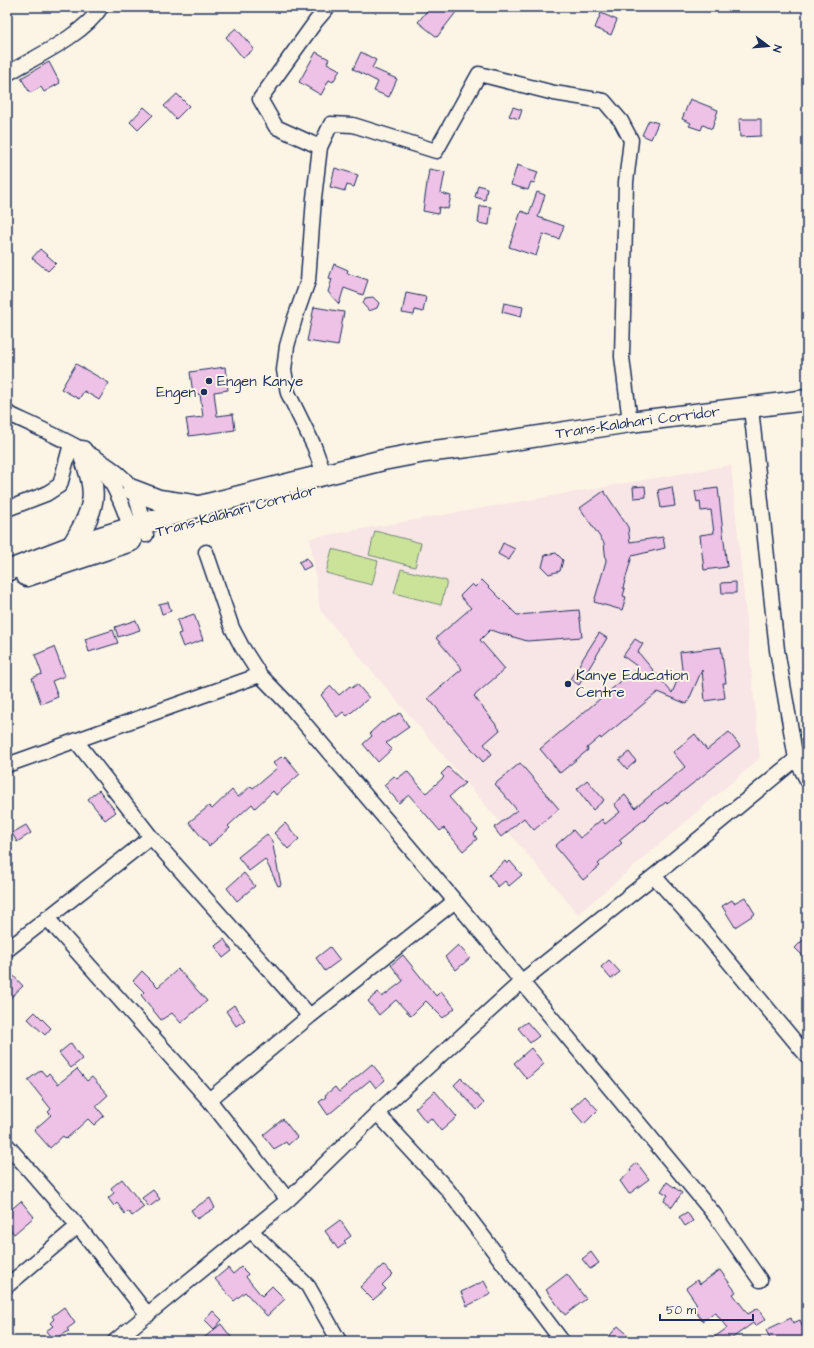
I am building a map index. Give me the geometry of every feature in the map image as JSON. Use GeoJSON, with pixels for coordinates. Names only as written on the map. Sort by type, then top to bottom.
{"type":"FeatureCollection","features":[{"type":"Feature","properties":{"kind":"highway","name":"Trans-Kalahari Corridor"},"geometry":{"type":"LineString","coordinates":[[7,582],[138,532],[200,506],[324,474],[411,455],[630,422],[807,400]]}},
{"type":"Feature","properties":{"kind":"highway","name":"Trans-Kalahari Corridor"},"geometry":{"type":"LineString","coordinates":[[7,571],[72,546],[244,507],[433,460],[468,447]]}},
{"type":"Feature","properties":{"kind":"highway"},"geometry":{"type":"LineString","coordinates":[[72,546],[88,519],[93,502],[93,484],[82,451]]}},
{"type":"Feature","properties":{"kind":"highway"},"geometry":{"type":"LineString","coordinates":[[133,490],[159,500],[200,506]]}},
{"type":"Feature","properties":{"kind":"street"},"geometry":{"type":"LineString","coordinates":[[7,74],[80,31],[95,17],[101,7]]}},
{"type":"Feature","properties":{"kind":"street"},"geometry":{"type":"LineString","coordinates":[[320,147],[276,127],[260,99],[316,21],[328,7]]}},
{"type":"Feature","properties":{"kind":"street"},"geometry":{"type":"LineString","coordinates":[[324,474],[314,446],[288,393],[284,370],[295,318],[308,281],[314,198],[320,147],[331,124],[353,125],[436,151],[479,74],[554,93],[604,101],[621,121],[631,140],[626,182],[622,357],[630,422]]}},
{"type":"Feature","properties":{"kind":"street"},"geometry":{"type":"LineString","coordinates":[[751,408],[777,650],[807,780]]}},
{"type":"Feature","properties":{"kind":"street"},"geometry":{"type":"LineString","coordinates":[[7,413],[82,451],[123,478],[133,490],[138,532]]}},
{"type":"Feature","properties":{"kind":"street"},"geometry":{"type":"LineString","coordinates":[[7,509],[46,494],[60,485],[82,451]]}},
{"type":"Feature","properties":{"kind":"street"},"geometry":{"type":"LineString","coordinates":[[82,451],[109,477],[138,532]]}},
{"type":"Feature","properties":{"kind":"street"},"geometry":{"type":"LineString","coordinates":[[206,552],[232,628],[260,675],[288,704],[455,901],[714,1214],[760,1280]]}},
{"type":"Feature","properties":{"kind":"street"},"geometry":{"type":"LineString","coordinates":[[7,765],[260,675]]}},
{"type":"Feature","properties":{"kind":"street"},"geometry":{"type":"LineString","coordinates":[[76,741],[151,837],[310,1016]]}},
{"type":"Feature","properties":{"kind":"street"},"geometry":{"type":"LineString","coordinates":[[123,1339],[148,1315],[288,1200],[377,1113],[521,982],[802,756]]}},
{"type":"Feature","properties":{"kind":"street"},"geometry":{"type":"LineString","coordinates":[[7,950],[151,837]]}},
{"type":"Feature","properties":{"kind":"street"},"geometry":{"type":"LineString","coordinates":[[654,876],[705,933],[807,1056]]}},
{"type":"Feature","properties":{"kind":"street"},"geometry":{"type":"LineString","coordinates":[[209,1100],[310,1016],[455,901]]}},
{"type":"Feature","properties":{"kind":"street"},"geometry":{"type":"LineString","coordinates":[[47,918],[209,1100],[288,1200]]}},
{"type":"Feature","properties":{"kind":"street"},"geometry":{"type":"LineString","coordinates":[[377,1113],[447,1189],[562,1341]]}},
{"type":"Feature","properties":{"kind":"street"},"geometry":{"type":"LineString","coordinates":[[7,1146],[78,1226],[148,1315]]}},
{"type":"Feature","properties":{"kind":"street"},"geometry":{"type":"LineString","coordinates":[[7,1286],[78,1226]]}},
{"type":"Feature","properties":{"kind":"street"},"geometry":{"type":"LineString","coordinates":[[252,1231],[308,1286],[339,1341]]}},
{"type":"Feature","properties":{"kind":"shaded area","name":"Kanye Education Centre"},"geometry":{"type":"Polygon","coordinates":[[[731,465],[760,758],[578,914],[320,610],[310,538],[731,465]]]}},
{"type":"Feature","properties":{"kind":"green space"},"geometry":{"type":"Polygon","coordinates":[[[375,531],[421,543],[415,567],[369,555],[375,531]]]}},
{"type":"Feature","properties":{"kind":"green space"},"geometry":{"type":"Polygon","coordinates":[[[332,549],[378,561],[372,585],[326,573],[332,549]]]}},
{"type":"Feature","properties":{"kind":"green space"},"geometry":{"type":"Polygon","coordinates":[[[401,569],[447,581],[441,605],[394,593],[401,569]]]}},
{"type":"Feature","properties":{"kind":"building"},"geometry":{"type":"Polygon","coordinates":[[[430,7],[460,7],[437,37],[418,22],[430,7]]]}},
{"type":"Feature","properties":{"kind":"building"},"geometry":{"type":"Polygon","coordinates":[[[601,13],[617,20],[611,35],[595,28],[601,13]]]}},
{"type":"Feature","properties":{"kind":"building"},"geometry":{"type":"Polygon","coordinates":[[[236,28],[254,49],[243,58],[226,37],[236,28]]]}},
{"type":"Feature","properties":{"kind":"building"},"geometry":{"type":"Polygon","coordinates":[[[316,52],[329,59],[327,63],[340,70],[333,82],[329,80],[321,95],[299,82],[316,52]]]}},
{"type":"Feature","properties":{"kind":"building"},"geometry":{"type":"Polygon","coordinates":[[[361,52],[376,60],[372,68],[397,79],[389,97],[374,91],[378,82],[353,69],[361,52]]]}},
{"type":"Feature","properties":{"kind":"building"},"geometry":{"type":"Polygon","coordinates":[[[49,62],[60,83],[44,92],[41,87],[30,93],[21,78],[49,62]]]}},
{"type":"Feature","properties":{"kind":"building"},"geometry":{"type":"Polygon","coordinates":[[[177,94],[189,106],[176,119],[164,106],[177,94]]]}},
{"type":"Feature","properties":{"kind":"building"},"geometry":{"type":"Polygon","coordinates":[[[690,99],[718,110],[712,129],[703,125],[701,130],[689,126],[691,123],[682,119],[690,99]]]}},
{"type":"Feature","properties":{"kind":"building"},"geometry":{"type":"Polygon","coordinates":[[[144,107],[153,115],[138,130],[130,122],[144,107]]]}},
{"type":"Feature","properties":{"kind":"building"},"geometry":{"type":"Polygon","coordinates":[[[513,107],[522,110],[519,119],[509,116],[513,107]]]}},
{"type":"Feature","properties":{"kind":"building"},"geometry":{"type":"Polygon","coordinates":[[[739,119],[761,119],[761,136],[740,137],[739,119]]]}},
{"type":"Feature","properties":{"kind":"building"},"geometry":{"type":"Polygon","coordinates":[[[649,120],[658,123],[651,139],[642,135],[649,120]]]}},
{"type":"Feature","properties":{"kind":"building"},"geometry":{"type":"Polygon","coordinates":[[[517,165],[538,172],[534,183],[531,182],[528,190],[511,185],[517,165]]]}},
{"type":"Feature","properties":{"kind":"building"},"geometry":{"type":"Polygon","coordinates":[[[335,168],[358,175],[354,187],[347,185],[345,191],[330,187],[335,168]]]}},
{"type":"Feature","properties":{"kind":"building"},"geometry":{"type":"Polygon","coordinates":[[[429,169],[445,172],[441,193],[451,196],[448,209],[439,207],[438,214],[423,211],[429,169]]]}},
{"type":"Feature","properties":{"kind":"building"},"geometry":{"type":"Polygon","coordinates":[[[478,185],[487,188],[485,200],[475,197],[478,185]]]}},
{"type":"Feature","properties":{"kind":"building"},"geometry":{"type":"Polygon","coordinates":[[[537,192],[545,195],[538,217],[564,226],[559,239],[543,234],[536,256],[509,247],[521,211],[529,214],[537,192]]]}},
{"type":"Feature","properties":{"kind":"building"},"geometry":{"type":"Polygon","coordinates":[[[480,206],[491,207],[489,225],[478,223],[480,206]]]}},
{"type":"Feature","properties":{"kind":"building"},"geometry":{"type":"Polygon","coordinates":[[[40,249],[56,263],[48,271],[32,258],[40,249]]]}},
{"type":"Feature","properties":{"kind":"building"},"geometry":{"type":"Polygon","coordinates":[[[334,264],[348,270],[347,273],[368,280],[363,295],[344,288],[339,304],[328,292],[332,279],[329,278],[334,264]]]}},
{"type":"Feature","properties":{"kind":"building"},"geometry":{"type":"Polygon","coordinates":[[[406,293],[426,297],[423,312],[415,310],[414,315],[402,313],[406,293]]]}},
{"type":"Feature","properties":{"kind":"building"},"geometry":{"type":"Polygon","coordinates":[[[373,297],[379,303],[377,308],[369,311],[363,304],[365,298],[373,297]]]}},
{"type":"Feature","properties":{"kind":"building"},"geometry":{"type":"Polygon","coordinates":[[[504,303],[523,307],[521,317],[502,312],[504,303]]]}},
{"type":"Feature","properties":{"kind":"building"},"geometry":{"type":"Polygon","coordinates":[[[314,307],[344,312],[338,346],[307,341],[314,307]]]}},
{"type":"Feature","properties":{"kind":"building"},"geometry":{"type":"Polygon","coordinates":[[[76,364],[109,383],[99,400],[84,391],[79,399],[61,389],[76,364]]]}},
{"type":"Feature","properties":{"kind":"building"},"geometry":{"type":"Polygon","coordinates":[[[225,367],[228,390],[214,392],[217,416],[233,414],[235,430],[189,436],[186,419],[203,417],[200,394],[193,394],[190,372],[225,367]]]}},
{"type":"Feature","properties":{"kind":"building"},"geometry":{"type":"Polygon","coordinates":[[[645,486],[646,497],[634,498],[633,487],[645,486]]]}},
{"type":"Feature","properties":{"kind":"building"},"geometry":{"type":"Polygon","coordinates":[[[672,487],[675,506],[661,508],[658,490],[672,487]]]}},
{"type":"Feature","properties":{"kind":"building"},"geometry":{"type":"Polygon","coordinates":[[[718,488],[727,567],[704,570],[700,535],[714,533],[711,510],[701,511],[700,501],[697,502],[695,491],[718,488]]]}},
{"type":"Feature","properties":{"kind":"building"},"geometry":{"type":"Polygon","coordinates":[[[604,491],[628,527],[630,542],[663,537],[665,548],[632,556],[623,588],[625,589],[623,596],[626,597],[622,610],[594,602],[606,561],[604,543],[580,508],[604,491]]]}},
{"type":"Feature","properties":{"kind":"building"},"geometry":{"type":"Polygon","coordinates":[[[503,543],[515,549],[509,560],[498,554],[503,543]]]}},
{"type":"Feature","properties":{"kind":"building"},"geometry":{"type":"Polygon","coordinates":[[[556,553],[563,560],[560,571],[549,574],[542,567],[545,555],[556,553]]]}},
{"type":"Feature","properties":{"kind":"building"},"geometry":{"type":"Polygon","coordinates":[[[307,558],[311,566],[303,570],[299,562],[307,558]]]}},
{"type":"Feature","properties":{"kind":"building"},"geometry":{"type":"Polygon","coordinates":[[[482,580],[517,615],[579,610],[582,637],[527,641],[490,630],[480,640],[505,669],[474,696],[500,730],[484,744],[492,754],[483,762],[428,698],[462,669],[436,638],[471,608],[460,596],[472,584],[475,587],[482,580]]]}},
{"type":"Feature","properties":{"kind":"building"},"geometry":{"type":"Polygon","coordinates":[[[736,582],[736,593],[722,593],[721,583],[736,582]]]}},
{"type":"Feature","properties":{"kind":"building"},"geometry":{"type":"Polygon","coordinates":[[[168,602],[171,611],[162,614],[159,604],[168,602]]]}},
{"type":"Feature","properties":{"kind":"building"},"geometry":{"type":"Polygon","coordinates":[[[194,614],[203,640],[183,647],[178,634],[181,633],[177,620],[194,614]]]}},
{"type":"Feature","properties":{"kind":"building"},"geometry":{"type":"Polygon","coordinates":[[[136,620],[140,630],[118,637],[115,627],[136,620]]]}},
{"type":"Feature","properties":{"kind":"building"},"geometry":{"type":"Polygon","coordinates":[[[113,630],[118,643],[89,652],[85,639],[113,630]]]}},
{"type":"Feature","properties":{"kind":"building"},"geometry":{"type":"Polygon","coordinates":[[[599,633],[607,638],[579,685],[570,679],[599,633]]]}},
{"type":"Feature","properties":{"kind":"building"},"geometry":{"type":"Polygon","coordinates":[[[635,639],[643,644],[638,652],[672,693],[682,669],[680,652],[721,647],[726,683],[723,683],[725,698],[705,701],[702,670],[687,704],[658,692],[601,739],[600,737],[587,748],[588,750],[560,773],[540,749],[638,667],[623,656],[635,639]]]}},
{"type":"Feature","properties":{"kind":"building"},"geometry":{"type":"Polygon","coordinates":[[[54,647],[65,676],[52,681],[58,697],[41,704],[32,678],[42,674],[35,655],[54,647]]]}},
{"type":"Feature","properties":{"kind":"building"},"geometry":{"type":"Polygon","coordinates":[[[357,684],[369,698],[347,716],[343,712],[337,717],[321,695],[331,686],[339,695],[350,686],[352,688],[357,684]]]}},
{"type":"Feature","properties":{"kind":"building"},"geometry":{"type":"Polygon","coordinates":[[[400,713],[409,727],[386,743],[392,749],[378,762],[363,744],[372,736],[370,733],[382,722],[383,723],[400,713]]]}},
{"type":"Feature","properties":{"kind":"building"},"geometry":{"type":"Polygon","coordinates":[[[729,732],[740,746],[619,840],[622,843],[598,864],[600,866],[583,880],[555,846],[573,830],[580,838],[602,819],[605,824],[620,812],[614,804],[625,795],[635,808],[685,767],[673,752],[695,734],[707,750],[729,732]]]}},
{"type":"Feature","properties":{"kind":"building"},"geometry":{"type":"Polygon","coordinates":[[[629,752],[636,761],[627,769],[619,760],[629,752]]]}},
{"type":"Feature","properties":{"kind":"building"},"geometry":{"type":"Polygon","coordinates":[[[285,756],[300,774],[276,795],[273,791],[255,808],[252,804],[228,826],[230,828],[209,846],[189,822],[209,806],[212,809],[232,790],[238,797],[251,786],[253,788],[277,768],[273,763],[281,757],[283,759],[285,756]]]}},
{"type":"Feature","properties":{"kind":"building"},"geometry":{"type":"Polygon","coordinates":[[[520,763],[559,809],[534,830],[524,818],[501,837],[494,828],[517,810],[495,784],[520,763]]]}},
{"type":"Feature","properties":{"kind":"building"},"geometry":{"type":"Polygon","coordinates":[[[448,767],[465,783],[449,797],[478,830],[474,834],[477,839],[463,851],[444,828],[440,831],[409,795],[399,803],[384,785],[394,776],[397,779],[407,771],[426,793],[444,777],[441,774],[448,767]]]}},
{"type":"Feature","properties":{"kind":"building"},"geometry":{"type":"Polygon","coordinates":[[[587,780],[604,800],[593,810],[577,789],[587,780]]]}},
{"type":"Feature","properties":{"kind":"building"},"geometry":{"type":"Polygon","coordinates":[[[99,790],[116,812],[105,820],[88,799],[99,790]]]}},
{"type":"Feature","properties":{"kind":"building"},"geometry":{"type":"Polygon","coordinates":[[[285,823],[299,839],[288,849],[274,833],[285,823]]]}},
{"type":"Feature","properties":{"kind":"building"},"geometry":{"type":"Polygon","coordinates":[[[26,825],[31,833],[17,842],[12,833],[26,825]]]}},
{"type":"Feature","properties":{"kind":"building"},"geometry":{"type":"Polygon","coordinates":[[[267,834],[272,841],[281,885],[278,886],[265,859],[249,871],[238,857],[267,834]]]}},
{"type":"Feature","properties":{"kind":"building"},"geometry":{"type":"Polygon","coordinates":[[[505,861],[507,864],[510,861],[522,875],[509,886],[505,881],[498,887],[489,875],[505,861]]]}},
{"type":"Feature","properties":{"kind":"building"},"geometry":{"type":"Polygon","coordinates":[[[244,873],[255,886],[237,901],[227,888],[244,873]]]}},
{"type":"Feature","properties":{"kind":"building"},"geometry":{"type":"Polygon","coordinates":[[[745,897],[755,914],[735,927],[722,906],[732,900],[734,903],[745,897]]]}},
{"type":"Feature","properties":{"kind":"building"},"geometry":{"type":"Polygon","coordinates":[[[807,936],[807,960],[795,948],[807,936]]]}},
{"type":"Feature","properties":{"kind":"building"},"geometry":{"type":"Polygon","coordinates":[[[224,939],[232,951],[223,958],[215,946],[224,939]]]}},
{"type":"Feature","properties":{"kind":"building"},"geometry":{"type":"Polygon","coordinates":[[[458,945],[470,958],[456,970],[445,957],[458,945]]]}},
{"type":"Feature","properties":{"kind":"building"},"geometry":{"type":"Polygon","coordinates":[[[330,947],[340,960],[325,971],[316,958],[330,947]]]}},
{"type":"Feature","properties":{"kind":"building"},"geometry":{"type":"Polygon","coordinates":[[[403,955],[436,996],[441,991],[455,1008],[443,1018],[426,1001],[411,1016],[396,1000],[379,1015],[368,1001],[378,992],[382,997],[403,981],[391,965],[403,955]]]}},
{"type":"Feature","properties":{"kind":"building"},"geometry":{"type":"Polygon","coordinates":[[[609,960],[620,972],[611,979],[601,967],[609,960]]]}},
{"type":"Feature","properties":{"kind":"building"},"geometry":{"type":"Polygon","coordinates":[[[7,969],[23,986],[7,1001],[7,969]]]}},
{"type":"Feature","properties":{"kind":"building"},"geometry":{"type":"Polygon","coordinates":[[[178,969],[207,1001],[181,1023],[172,1013],[161,1020],[141,995],[144,992],[133,981],[142,971],[158,987],[178,969]]]}},
{"type":"Feature","properties":{"kind":"building"},"geometry":{"type":"Polygon","coordinates":[[[234,1005],[245,1020],[236,1026],[226,1011],[234,1005]]]}},
{"type":"Feature","properties":{"kind":"building"},"geometry":{"type":"Polygon","coordinates":[[[35,1012],[51,1028],[45,1035],[28,1019],[35,1012]]]}},
{"type":"Feature","properties":{"kind":"building"},"geometry":{"type":"Polygon","coordinates":[[[527,1022],[539,1036],[530,1043],[518,1028],[527,1022]]]}},
{"type":"Feature","properties":{"kind":"building"},"geometry":{"type":"Polygon","coordinates":[[[71,1043],[82,1059],[71,1068],[59,1053],[71,1043]]]}},
{"type":"Feature","properties":{"kind":"building"},"geometry":{"type":"Polygon","coordinates":[[[531,1048],[544,1064],[527,1079],[514,1063],[531,1048]]]}},
{"type":"Feature","properties":{"kind":"building"},"geometry":{"type":"Polygon","coordinates":[[[372,1064],[385,1080],[376,1088],[370,1080],[328,1115],[319,1102],[326,1097],[325,1095],[335,1087],[339,1092],[372,1064]]]}},
{"type":"Feature","properties":{"kind":"building"},"geometry":{"type":"Polygon","coordinates":[[[77,1069],[87,1081],[92,1077],[108,1095],[96,1106],[104,1116],[94,1125],[88,1119],[66,1139],[63,1136],[50,1148],[34,1130],[51,1115],[48,1112],[51,1109],[28,1080],[41,1070],[46,1076],[49,1073],[58,1084],[77,1069]]]}},
{"type":"Feature","properties":{"kind":"building"},"geometry":{"type":"Polygon","coordinates":[[[461,1078],[484,1103],[477,1110],[454,1085],[461,1078]]]}},
{"type":"Feature","properties":{"kind":"building"},"geometry":{"type":"Polygon","coordinates":[[[435,1091],[457,1117],[441,1131],[431,1118],[426,1122],[415,1108],[435,1091]]]}},
{"type":"Feature","properties":{"kind":"building"},"geometry":{"type":"Polygon","coordinates":[[[585,1096],[598,1110],[584,1124],[571,1109],[585,1096]]]}},
{"type":"Feature","properties":{"kind":"building"},"geometry":{"type":"Polygon","coordinates":[[[283,1119],[297,1137],[288,1145],[286,1142],[274,1149],[263,1135],[283,1119]]]}},
{"type":"Feature","properties":{"kind":"building"},"geometry":{"type":"Polygon","coordinates":[[[637,1163],[649,1179],[629,1194],[620,1181],[637,1163]]]}},
{"type":"Feature","properties":{"kind":"building"},"geometry":{"type":"Polygon","coordinates":[[[122,1179],[144,1207],[132,1216],[128,1211],[125,1214],[117,1203],[114,1206],[108,1198],[114,1193],[111,1188],[122,1179]]]}},
{"type":"Feature","properties":{"kind":"building"},"geometry":{"type":"Polygon","coordinates":[[[667,1182],[682,1193],[672,1207],[664,1201],[668,1195],[661,1191],[667,1182]]]}},
{"type":"Feature","properties":{"kind":"building"},"geometry":{"type":"Polygon","coordinates":[[[153,1190],[160,1199],[149,1207],[142,1198],[153,1190]]]}},
{"type":"Feature","properties":{"kind":"building"},"geometry":{"type":"Polygon","coordinates":[[[210,1198],[215,1208],[197,1219],[191,1210],[210,1198]]]}},
{"type":"Feature","properties":{"kind":"building"},"geometry":{"type":"Polygon","coordinates":[[[21,1201],[34,1217],[14,1234],[7,1225],[7,1213],[21,1201]]]}},
{"type":"Feature","properties":{"kind":"building"},"geometry":{"type":"Polygon","coordinates":[[[687,1212],[693,1221],[685,1226],[679,1217],[687,1212]]]}},
{"type":"Feature","properties":{"kind":"building"},"geometry":{"type":"Polygon","coordinates":[[[340,1220],[351,1236],[344,1241],[346,1243],[338,1249],[325,1231],[340,1220]]]}},
{"type":"Feature","properties":{"kind":"building"},"geometry":{"type":"Polygon","coordinates":[[[591,1252],[599,1263],[590,1269],[582,1259],[591,1252]]]}},
{"type":"Feature","properties":{"kind":"building"},"geometry":{"type":"Polygon","coordinates":[[[383,1265],[393,1274],[382,1285],[386,1289],[373,1300],[360,1287],[383,1265]]]}},
{"type":"Feature","properties":{"kind":"building"},"geometry":{"type":"Polygon","coordinates":[[[241,1267],[248,1274],[246,1277],[262,1296],[272,1286],[285,1299],[267,1316],[245,1292],[234,1301],[215,1279],[228,1268],[233,1274],[241,1267]]]}},
{"type":"Feature","properties":{"kind":"building"},"geometry":{"type":"Polygon","coordinates":[[[720,1270],[736,1292],[733,1294],[748,1314],[758,1308],[766,1319],[755,1326],[753,1323],[728,1341],[709,1341],[727,1328],[715,1312],[702,1321],[693,1307],[697,1304],[686,1288],[697,1280],[700,1284],[720,1270]]]}},
{"type":"Feature","properties":{"kind":"building"},"geometry":{"type":"Polygon","coordinates":[[[567,1274],[586,1299],[565,1315],[546,1290],[567,1274]]]}},
{"type":"Feature","properties":{"kind":"building"},"geometry":{"type":"Polygon","coordinates":[[[484,1281],[491,1294],[467,1306],[461,1292],[484,1281]]]}},
{"type":"Feature","properties":{"kind":"building"},"geometry":{"type":"Polygon","coordinates":[[[64,1307],[75,1323],[67,1329],[69,1331],[53,1340],[46,1331],[53,1326],[50,1323],[54,1319],[52,1316],[64,1307]]]}},
{"type":"Feature","properties":{"kind":"building"},"geometry":{"type":"Polygon","coordinates":[[[213,1311],[222,1320],[214,1329],[205,1320],[213,1311]]]}},
{"type":"Feature","properties":{"kind":"building"},"geometry":{"type":"Polygon","coordinates":[[[791,1318],[793,1323],[800,1320],[807,1337],[799,1341],[771,1341],[766,1330],[791,1318]]]}},
{"type":"Feature","properties":{"kind":"building"},"geometry":{"type":"Polygon","coordinates":[[[221,1324],[234,1341],[200,1341],[221,1324]]]}},
{"type":"Feature","properties":{"kind":"building"},"geometry":{"type":"Polygon","coordinates":[[[618,1326],[635,1341],[605,1341],[618,1326]]]}},
{"type":"Feature","properties":{"kind":"place","name":"Engen Kanye"},"geometry":{"type":"Point","coordinates":[209,381]}},
{"type":"Feature","properties":{"kind":"place","name":"Engen"},"geometry":{"type":"Point","coordinates":[204,392]}},
{"type":"Feature","properties":{"kind":"place","name":"Kanye Education Centre"},"geometry":{"type":"Point","coordinates":[568,684]}}]}
